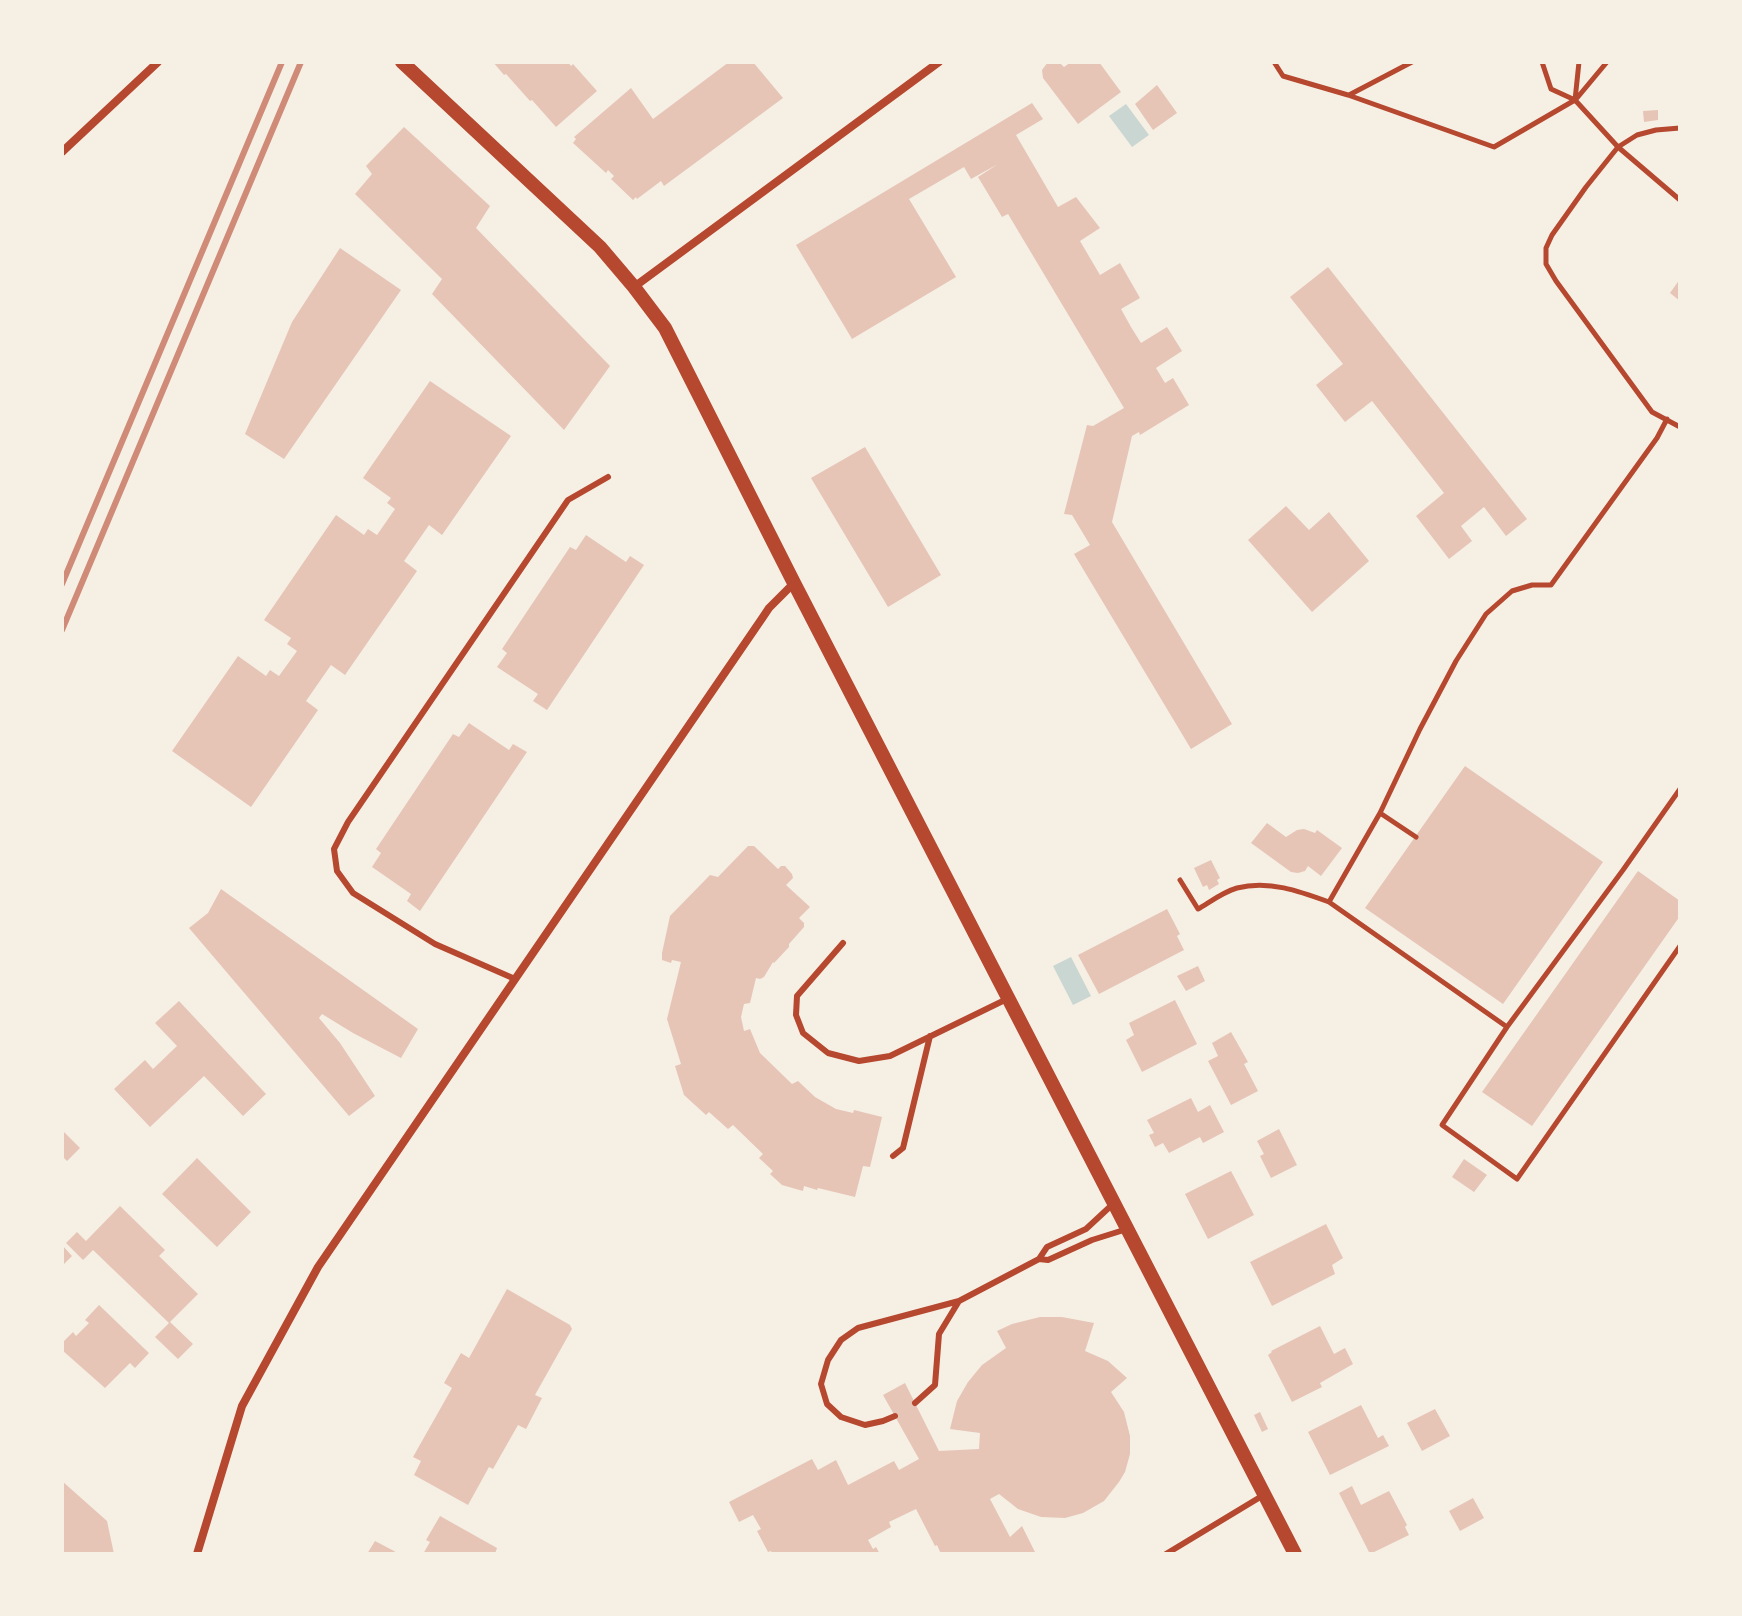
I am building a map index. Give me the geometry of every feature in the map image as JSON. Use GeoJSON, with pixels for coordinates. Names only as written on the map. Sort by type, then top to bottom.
{"type":"FeatureCollection","features":[{"type":"Feature","properties":{"kind":"street"},"geometry":{"type":"LineString","coordinates":[[62,152],[158,62]]}},
{"type":"Feature","properties":{"kind":"street"},"geometry":{"type":"LineString","coordinates":[[402,62],[592,239],[665,328],[1295,1554]]}},
{"type":"Feature","properties":{"kind":"street"},"geometry":{"type":"LineString","coordinates":[[634,287],[939,62]]}},
{"type":"Feature","properties":{"kind":"street"},"geometry":{"type":"LineString","coordinates":[[197,1554],[242,1406],[318,1267],[769,608],[794,583]]}},
{"type":"Feature","properties":{"kind":"lane"},"geometry":{"type":"LineString","coordinates":[[515,979],[435,944],[353,893],[337,871],[334,849],[348,822],[568,500],[608,477]]}},
{"type":"Feature","properties":{"kind":"lane"},"geometry":{"type":"LineString","coordinates":[[843,943],[797,996],[796,1015],[803,1033],[828,1053],[859,1061],[890,1056],[1009,998]]}},
{"type":"Feature","properties":{"kind":"lane"},"geometry":{"type":"LineString","coordinates":[[893,1156],[903,1148],[930,1036]]}},
{"type":"Feature","properties":{"kind":"lane"},"geometry":{"type":"LineString","coordinates":[[895,1416],[865,1425],[841,1417],[827,1404],[821,1384],[828,1360],[841,1340],[858,1328],[959,1301],[1039,1259],[1047,1247],[1086,1229],[1114,1203]]}},
{"type":"Feature","properties":{"kind":"lane"},"geometry":{"type":"LineString","coordinates":[[1039,1259],[1048,1260],[1092,1240],[1127,1229]]}},
{"type":"Feature","properties":{"kind":"lane"},"geometry":{"type":"LineString","coordinates":[[915,1403],[935,1385],[939,1334],[959,1301]]}},
{"type":"Feature","properties":{"kind":"lane"},"geometry":{"type":"LineString","coordinates":[[1166,1554],[1264,1495]]}},
{"type":"Feature","properties":{"kind":"path"},"geometry":{"type":"LineString","coordinates":[[1274,62],[1283,76],[1348,95],[1494,147],[1575,100],[1607,62]]}},
{"type":"Feature","properties":{"kind":"path"},"geometry":{"type":"LineString","coordinates":[[1348,95],[1412,62]]}},
{"type":"Feature","properties":{"kind":"path"},"geometry":{"type":"LineString","coordinates":[[1542,62],[1551,89],[1575,100],[1618,147],[1680,200]]}},
{"type":"Feature","properties":{"kind":"path"},"geometry":{"type":"LineString","coordinates":[[1575,100],[1579,62]]}},
{"type":"Feature","properties":{"kind":"path"},"geometry":{"type":"LineString","coordinates":[[1680,128],[1637,135],[1618,147],[1586,187],[1546,248],[1546,264],[1652,412],[1680,427]]}},
{"type":"Feature","properties":{"kind":"path"},"geometry":{"type":"LineString","coordinates":[[1329,902],[1380,813],[1456,661],[1486,614],[1512,591],[1532,585],[1551,585],[1657,438],[1667,419]]}},
{"type":"Feature","properties":{"kind":"path"},"geometry":{"type":"LineString","coordinates":[[1680,789],[1507,1027],[1442,1125],[1517,1179],[1680,946]]}},
{"type":"Feature","properties":{"kind":"path"},"geometry":{"type":"LineString","coordinates":[[1380,813],[1416,837]]}},
{"type":"Feature","properties":{"kind":"path"},"geometry":{"type":"LineString","coordinates":[[1180,880],[1198,909],[1234,889],[1265,884],[1301,891],[1329,902],[1507,1027]]}},
{"type":"Feature","properties":{"kind":"shaded area"},"geometry":{"type":"Polygon","coordinates":[[[1126,104],[1149,135],[1132,147],[1109,116],[1126,104]]]}},
{"type":"Feature","properties":{"kind":"shaded area"},"geometry":{"type":"Polygon","coordinates":[[[1071,957],[1091,996],[1073,1005],[1053,966],[1071,957]]]}},
{"type":"Feature","properties":{"kind":"building"},"geometry":{"type":"Polygon","coordinates":[[[493,62],[568,62],[597,91],[556,127],[493,62]]]}},
{"type":"Feature","properties":{"kind":"building"},"geometry":{"type":"Polygon","coordinates":[[[729,62],[753,62],[783,98],[664,186],[661,181],[633,200],[611,179],[614,176],[608,170],[606,173],[573,143],[574,137],[631,88],[653,119],[729,62]]]}},
{"type":"Feature","properties":{"kind":"building"},"geometry":{"type":"Polygon","coordinates":[[[1048,62],[1059,62],[1064,67],[1071,62],[1099,62],[1121,92],[1078,124],[1043,78],[1042,70],[1048,62]]]}},
{"type":"Feature","properties":{"kind":"building"},"geometry":{"type":"Polygon","coordinates":[[[1157,85],[1177,113],[1153,130],[1135,104],[1157,85]]]}},
{"type":"Feature","properties":{"kind":"building"},"geometry":{"type":"Polygon","coordinates":[[[1032,103],[1043,119],[1016,135],[1058,207],[1076,197],[1100,228],[1080,241],[1100,275],[1120,263],[1140,298],[1121,309],[1141,343],[1167,327],[1182,351],[1156,368],[1165,383],[1173,378],[1189,405],[1140,435],[1139,432],[1132,436],[1112,522],[1232,724],[1191,749],[1074,554],[1090,545],[1072,515],[1064,514],[1087,425],[1093,426],[1124,408],[1008,214],[1002,217],[978,177],[998,164],[971,179],[964,167],[909,199],[956,277],[852,339],[796,245],[1032,103]]]}},
{"type":"Feature","properties":{"kind":"building"},"geometry":{"type":"Polygon","coordinates":[[[1658,110],[1658,120],[1644,122],[1643,111],[1658,110]]]}},
{"type":"Feature","properties":{"kind":"building"},"geometry":{"type":"Polygon","coordinates":[[[404,127],[490,206],[476,228],[610,366],[564,430],[432,294],[442,279],[355,194],[372,174],[366,166],[404,127]]]}},
{"type":"Feature","properties":{"kind":"building"},"geometry":{"type":"Polygon","coordinates":[[[340,248],[401,290],[284,459],[245,434],[292,322],[340,248]]]}},
{"type":"Feature","properties":{"kind":"building"},"geometry":{"type":"Polygon","coordinates":[[[1328,267],[1527,519],[1506,536],[1484,507],[1461,526],[1472,541],[1449,559],[1416,516],[1444,493],[1372,401],[1345,422],[1316,385],[1343,364],[1290,297],[1328,267]]]}},
{"type":"Feature","properties":{"kind":"building"},"geometry":{"type":"Polygon","coordinates":[[[1680,279],[1680,301],[1670,293],[1680,279]]]}},
{"type":"Feature","properties":{"kind":"building"},"geometry":{"type":"Polygon","coordinates":[[[430,381],[511,436],[442,535],[429,525],[404,561],[417,571],[345,675],[331,665],[306,701],[318,710],[251,807],[172,751],[238,656],[266,676],[270,670],[279,676],[297,651],[287,644],[291,638],[264,620],[336,515],[364,535],[368,529],[377,535],[395,509],[387,503],[391,498],[363,478],[430,381]]]}},
{"type":"Feature","properties":{"kind":"building"},"geometry":{"type":"Polygon","coordinates":[[[865,447],[941,575],[888,607],[811,478],[865,447]]]}},
{"type":"Feature","properties":{"kind":"building"},"geometry":{"type":"Polygon","coordinates":[[[1286,506],[1309,530],[1329,512],[1369,561],[1312,612],[1248,540],[1286,506]]]}},
{"type":"Feature","properties":{"kind":"building"},"geometry":{"type":"Polygon","coordinates":[[[586,535],[626,562],[630,556],[644,565],[547,710],[533,701],[538,694],[497,667],[507,653],[502,649],[570,547],[576,550],[586,535]]]}},
{"type":"Feature","properties":{"kind":"building"},"geometry":{"type":"Polygon","coordinates":[[[469,723],[509,750],[513,744],[527,752],[420,911],[407,901],[411,894],[372,867],[381,853],[376,849],[453,734],[459,737],[469,723]]]}},
{"type":"Feature","properties":{"kind":"building"},"geometry":{"type":"Polygon","coordinates":[[[1465,766],[1603,862],[1503,1004],[1365,908],[1465,766]]]}},
{"type":"Feature","properties":{"kind":"building"},"geometry":{"type":"Polygon","coordinates":[[[1267,823],[1286,837],[1297,830],[1315,833],[1317,830],[1342,848],[1321,876],[1308,866],[1305,871],[1291,872],[1251,843],[1267,823]]]}},
{"type":"Feature","properties":{"kind":"building"},"geometry":{"type":"Polygon","coordinates":[[[748,846],[754,846],[778,869],[785,866],[793,878],[786,885],[810,907],[799,918],[804,927],[789,947],[773,962],[764,977],[756,978],[750,1003],[744,1004],[741,1017],[744,1031],[750,1029],[760,1053],[792,1084],[798,1081],[815,1097],[836,1109],[882,1117],[870,1167],[863,1166],[855,1197],[818,1188],[804,1186],[803,1191],[782,1185],[759,1158],[763,1154],[733,1125],[728,1129],[684,1095],[675,1066],[681,1064],[667,1019],[681,962],[662,960],[670,916],[710,875],[718,877],[748,846]]]}},
{"type":"Feature","properties":{"kind":"building"},"geometry":{"type":"Polygon","coordinates":[[[1211,860],[1220,878],[1217,880],[1219,884],[1209,890],[1207,885],[1203,887],[1194,868],[1211,860]]]}},
{"type":"Feature","properties":{"kind":"building"},"geometry":{"type":"Polygon","coordinates":[[[1638,871],[1680,901],[1680,916],[1532,1126],[1482,1092],[1638,871]]]}},
{"type":"Feature","properties":{"kind":"building"},"geometry":{"type":"Polygon","coordinates":[[[221,889],[418,1029],[401,1058],[322,1014],[319,1018],[340,1043],[375,1096],[349,1116],[189,928],[208,913],[221,889]]]}},
{"type":"Feature","properties":{"kind":"building"},"geometry":{"type":"Polygon","coordinates":[[[1167,909],[1180,934],[1177,936],[1184,950],[1099,994],[1078,955],[1167,909]]]}},
{"type":"Feature","properties":{"kind":"building"},"geometry":{"type":"Polygon","coordinates":[[[1198,966],[1205,981],[1186,991],[1177,976],[1198,966]]]}},
{"type":"Feature","properties":{"kind":"building"},"geometry":{"type":"Polygon","coordinates":[[[1175,1000],[1197,1044],[1142,1072],[1126,1040],[1134,1035],[1129,1023],[1175,1000]]]}},
{"type":"Feature","properties":{"kind":"building"},"geometry":{"type":"Polygon","coordinates":[[[179,1001],[266,1094],[243,1116],[204,1076],[150,1127],[114,1089],[145,1060],[153,1069],[177,1046],[155,1023],[179,1001]]]}},
{"type":"Feature","properties":{"kind":"building"},"geometry":{"type":"Polygon","coordinates":[[[1231,1032],[1248,1062],[1244,1064],[1258,1091],[1231,1105],[1208,1061],[1218,1056],[1212,1043],[1231,1032]]]}},
{"type":"Feature","properties":{"kind":"building"},"geometry":{"type":"Polygon","coordinates":[[[1191,1098],[1198,1112],[1210,1105],[1224,1132],[1203,1143],[1200,1137],[1169,1153],[1163,1143],[1155,1147],[1149,1135],[1154,1133],[1147,1120],[1191,1098]]]}},
{"type":"Feature","properties":{"kind":"building"},"geometry":{"type":"Polygon","coordinates":[[[1279,1129],[1297,1165],[1271,1178],[1260,1156],[1264,1154],[1257,1141],[1279,1129]]]}},
{"type":"Feature","properties":{"kind":"building"},"geometry":{"type":"Polygon","coordinates":[[[62,1130],[80,1148],[67,1161],[62,1156],[62,1130]]]}},
{"type":"Feature","properties":{"kind":"building"},"geometry":{"type":"Polygon","coordinates":[[[197,1158],[251,1212],[217,1247],[162,1194],[197,1158]]]}},
{"type":"Feature","properties":{"kind":"building"},"geometry":{"type":"Polygon","coordinates":[[[1464,1159],[1487,1175],[1474,1192],[1452,1177],[1464,1159]]]}},
{"type":"Feature","properties":{"kind":"building"},"geometry":{"type":"Polygon","coordinates":[[[1231,1171],[1254,1215],[1208,1239],[1185,1194],[1231,1171]]]}},
{"type":"Feature","properties":{"kind":"building"},"geometry":{"type":"Polygon","coordinates":[[[120,1206],[165,1250],[159,1256],[198,1294],[170,1322],[193,1344],[178,1359],[155,1337],[169,1323],[93,1250],[83,1260],[66,1243],[77,1232],[86,1241],[120,1206]]]}},
{"type":"Feature","properties":{"kind":"building"},"geometry":{"type":"Polygon","coordinates":[[[1326,1224],[1343,1258],[1332,1265],[1335,1274],[1272,1306],[1250,1262],[1326,1224]]]}},
{"type":"Feature","properties":{"kind":"building"},"geometry":{"type":"Polygon","coordinates":[[[62,1245],[72,1256],[62,1266],[62,1245]]]}},
{"type":"Feature","properties":{"kind":"building"},"geometry":{"type":"Polygon","coordinates":[[[507,1289],[572,1329],[535,1395],[542,1398],[526,1429],[518,1425],[468,1505],[414,1475],[421,1461],[413,1457],[452,1388],[444,1383],[461,1353],[469,1358],[507,1289]]]}},
{"type":"Feature","properties":{"kind":"building"},"geometry":{"type":"Polygon","coordinates":[[[99,1305],[149,1353],[135,1368],[130,1363],[105,1388],[62,1350],[62,1343],[73,1332],[76,1336],[89,1323],[85,1320],[99,1305]]]}},
{"type":"Feature","properties":{"kind":"building"},"geometry":{"type":"Polygon","coordinates":[[[1040,1317],[1062,1317],[1094,1323],[1085,1351],[1108,1361],[1127,1378],[1111,1392],[1124,1412],[1130,1436],[1130,1454],[1125,1472],[1104,1501],[1083,1513],[1065,1518],[1041,1517],[1018,1509],[999,1494],[990,1499],[1010,1537],[1022,1526],[1036,1554],[941,1554],[916,1509],[889,1522],[891,1527],[868,1540],[880,1554],[772,1554],[757,1531],[761,1529],[753,1515],[739,1522],[729,1502],[812,1459],[818,1470],[836,1460],[848,1485],[894,1461],[899,1470],[919,1459],[883,1395],[905,1383],[939,1451],[979,1449],[980,1433],[950,1429],[957,1401],[982,1365],[1006,1348],[997,1331],[1040,1317]]]}},
{"type":"Feature","properties":{"kind":"building"},"geometry":{"type":"Polygon","coordinates":[[[1320,1326],[1334,1354],[1345,1348],[1353,1364],[1320,1383],[1322,1387],[1292,1402],[1268,1355],[1320,1326]]]}},
{"type":"Feature","properties":{"kind":"building"},"geometry":{"type":"Polygon","coordinates":[[[1361,1405],[1378,1438],[1383,1435],[1389,1446],[1330,1475],[1308,1432],[1361,1405]]]}},
{"type":"Feature","properties":{"kind":"building"},"geometry":{"type":"Polygon","coordinates":[[[1435,1409],[1450,1436],[1422,1451],[1407,1423],[1435,1409]]]}},
{"type":"Feature","properties":{"kind":"building"},"geometry":{"type":"Polygon","coordinates":[[[1260,1412],[1268,1429],[1262,1432],[1254,1415],[1260,1412]]]}},
{"type":"Feature","properties":{"kind":"building"},"geometry":{"type":"Polygon","coordinates":[[[62,1481],[107,1521],[114,1554],[62,1554],[62,1481]]]}},
{"type":"Feature","properties":{"kind":"building"},"geometry":{"type":"Polygon","coordinates":[[[1352,1486],[1361,1505],[1389,1491],[1409,1535],[1370,1554],[1339,1493],[1352,1486]]]}},
{"type":"Feature","properties":{"kind":"building"},"geometry":{"type":"Polygon","coordinates":[[[1473,1498],[1484,1518],[1460,1531],[1449,1511],[1473,1498]]]}},
{"type":"Feature","properties":{"kind":"building"},"geometry":{"type":"Polygon","coordinates":[[[440,1516],[497,1548],[495,1554],[423,1554],[430,1542],[426,1540],[440,1516]]]}},
{"type":"Feature","properties":{"kind":"building"},"geometry":{"type":"Polygon","coordinates":[[[375,1541],[394,1551],[398,1554],[367,1554],[375,1541]]]}},
{"type":"Feature","properties":{"kind":"railway"},"geometry":{"type":"LineString","coordinates":[[62,584],[282,62]]}},
{"type":"Feature","properties":{"kind":"railway"},"geometry":{"type":"LineString","coordinates":[[62,630],[301,62]]}}]}
